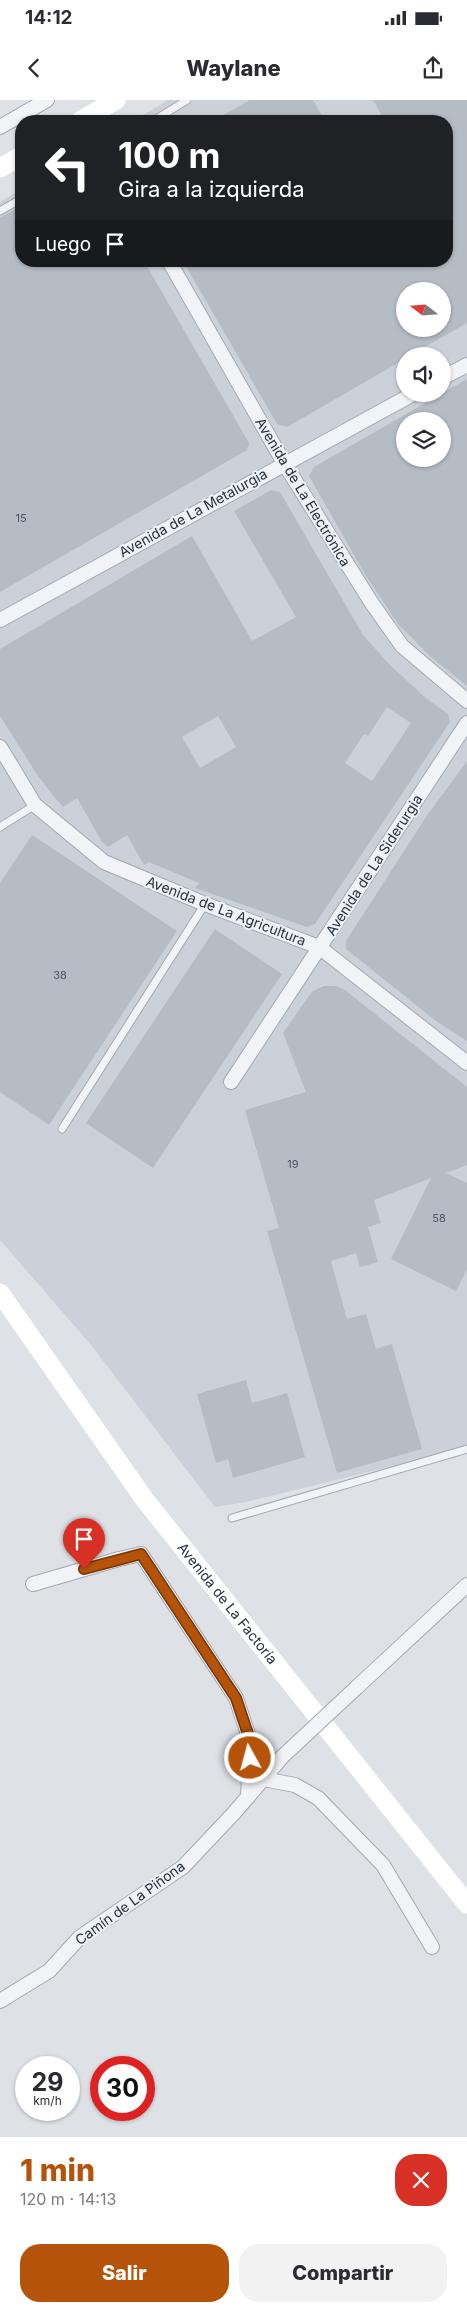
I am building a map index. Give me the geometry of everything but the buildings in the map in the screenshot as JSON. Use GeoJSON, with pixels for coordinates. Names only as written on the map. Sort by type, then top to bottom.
{"type":"FeatureCollection","features":[{"type":"Feature","properties":{"kind":"street"},"geometry":{"type":"LineString","coordinates":[[21,115],[47,100]]}},
{"type":"Feature","properties":{"kind":"street"},"geometry":{"type":"LineString","coordinates":[[90,115],[116,100]]}},
{"type":"Feature","properties":{"kind":"street"},"geometry":{"type":"LineString","coordinates":[[0,127],[15,118]]}},
{"type":"Feature","properties":{"kind":"street"},"geometry":{"type":"LineString","coordinates":[[0,168],[15,159]]}},
{"type":"Feature","properties":{"kind":"street","name":"Avenida de La Electrónica"},"geometry":{"type":"LineString","coordinates":[[172,267],[284,463],[370,602],[402,646],[467,701]]}},
{"type":"Feature","properties":{"kind":"street"},"geometry":{"type":"LineString","coordinates":[[451,373],[467,365]]}},
{"type":"Feature","properties":{"kind":"street","name":"Avenida de La Metalurgia"},"geometry":{"type":"LineString","coordinates":[[0,620],[398,402]]}},
{"type":"Feature","properties":{"kind":"street","name":"Avenida de La Siderurgia"},"geometry":{"type":"LineString","coordinates":[[231,1082],[467,723]]}},
{"type":"Feature","properties":{"kind":"street","name":"Avenida de La Agricultura"},"geometry":{"type":"LineString","coordinates":[[0,747],[35,805],[104,862],[205,904],[319,947],[467,1063]]}},
{"type":"Feature","properties":{"kind":"street","name":"Avenida de La Factoría"},"geometry":{"type":"LineString","coordinates":[[0,1293],[145,1500],[467,1904]]}},
{"type":"Feature","properties":{"kind":"street"},"geometry":{"type":"LineString","coordinates":[[33,1584],[119,1558],[141,1554],[236,1698],[248,1734],[250,1758],[248,1797]]}},
{"type":"Feature","properties":{"kind":"street","name":"Camín de La Piñona"},"geometry":{"type":"LineString","coordinates":[[0,2001],[49,1971],[80,1937],[182,1867],[248,1797],[282,1757],[467,1585]]}},
{"type":"Feature","properties":{"kind":"street"},"geometry":{"type":"LineString","coordinates":[[262,1779],[294,1785],[318,1798],[383,1865],[432,1947]]}},
{"type":"Feature","properties":{"kind":"lane"},"geometry":{"type":"LineString","coordinates":[[163,115],[187,100]]}},
{"type":"Feature","properties":{"kind":"lane"},"geometry":{"type":"LineString","coordinates":[[0,211],[15,202]]}},
{"type":"Feature","properties":{"kind":"lane"},"geometry":{"type":"LineString","coordinates":[[0,827],[35,805]]}},
{"type":"Feature","properties":{"kind":"lane"},"geometry":{"type":"LineString","coordinates":[[62,1129],[205,904]]}},
{"type":"Feature","properties":{"kind":"lane"},"geometry":{"type":"LineString","coordinates":[[232,1518],[467,1449]]}},
{"type":"Feature","properties":{"kind":"shaded area"},"geometry":{"type":"Polygon","coordinates":[[[168,100],[467,100],[467,1448],[246,1502],[215,1507],[91,1345],[0,1240],[0,202],[15,193],[15,267],[453,267],[453,115],[143,115],[168,100]]]}},
{"type":"Feature","properties":{"kind":"route"},"geometry":{"type":"LineString","coordinates":[[84,1569],[119,1558],[141,1554],[236,1698],[248,1734],[250,1758]]}}]}
